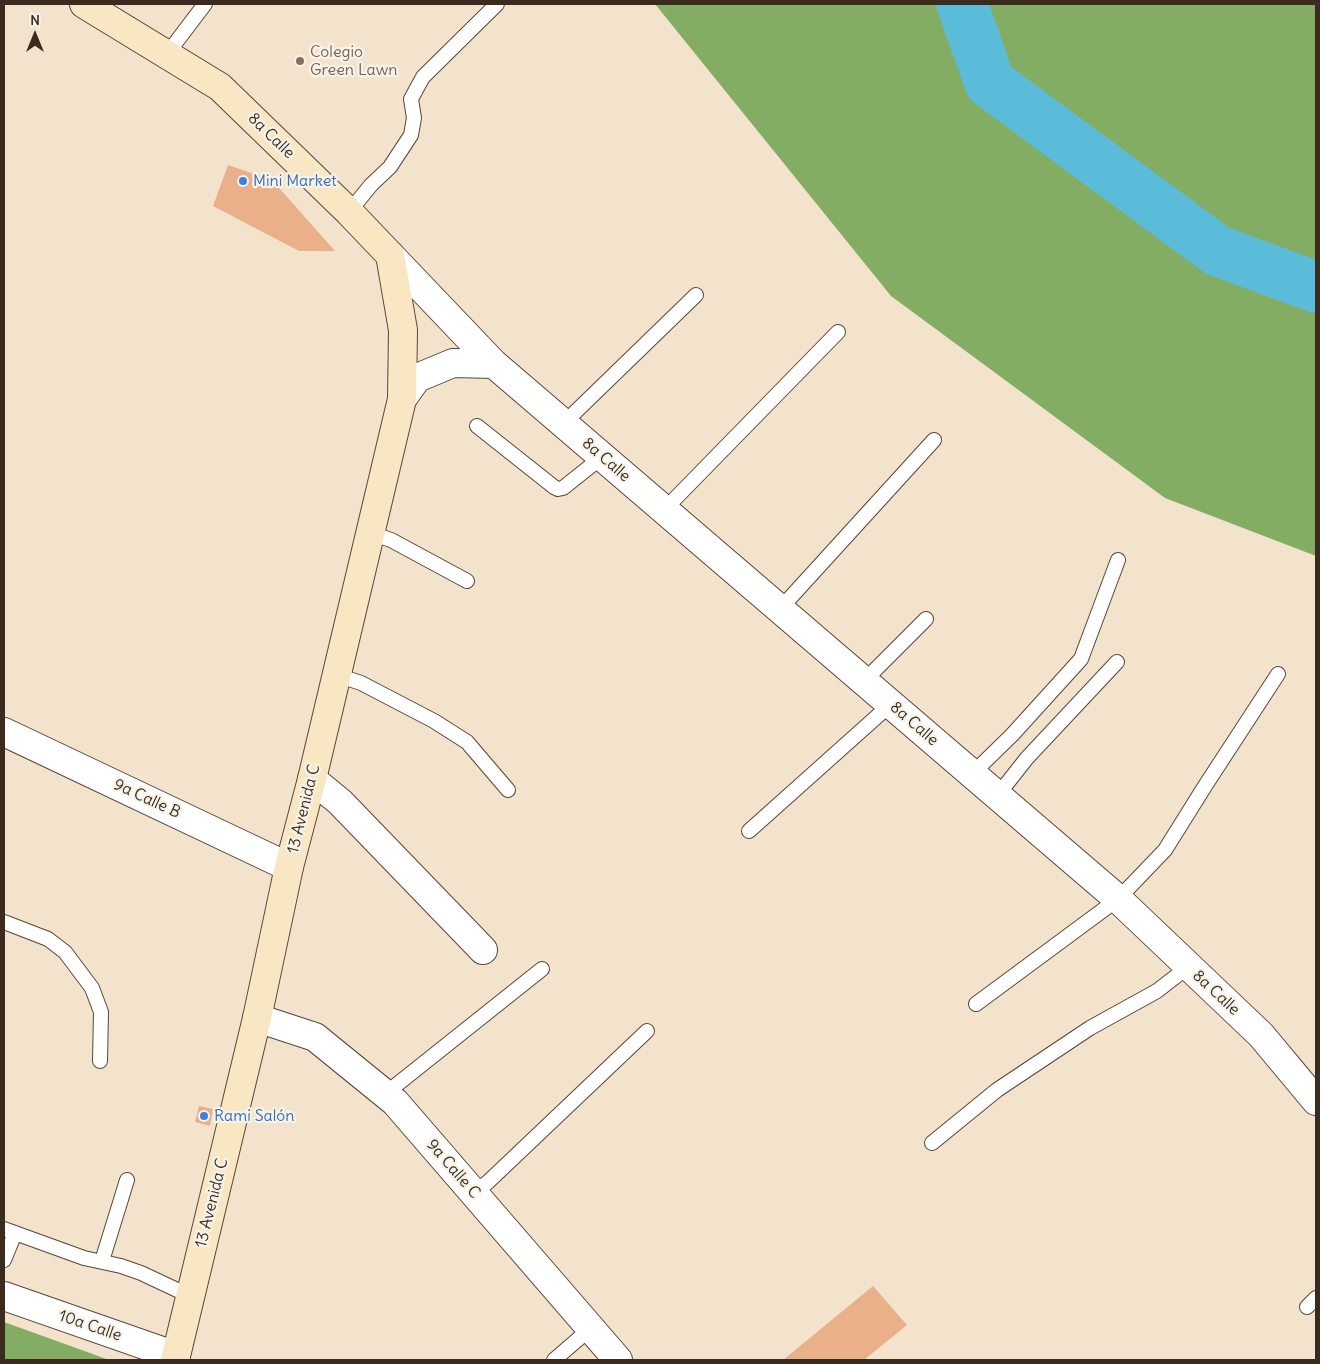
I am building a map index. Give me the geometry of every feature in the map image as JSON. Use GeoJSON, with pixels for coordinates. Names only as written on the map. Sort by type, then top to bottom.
{"type":"FeatureCollection","features":[{"type":"Feature","properties":{"kind":"street","name":"8a Calle"},"geometry":{"type":"LineString","coordinates":[[85,4],[220,87],[349,212],[494,364],[1118,899],[1261,1035],[1316,1101]]}},
{"type":"Feature","properties":{"kind":"street","name":"13 Avenida C"},"geometry":{"type":"LineString","coordinates":[[176,1358],[257,1018],[289,867],[312,779],[402,398],[402,330],[390,255]]}},
{"type":"Feature","properties":{"kind":"street"},"geometry":{"type":"LineString","coordinates":[[402,398],[417,378],[453,363],[494,364]]}},
{"type":"Feature","properties":{"kind":"street","name":"9a Calle B"},"geometry":{"type":"LineString","coordinates":[[4,732],[289,867]]}},
{"type":"Feature","properties":{"kind":"street"},"geometry":{"type":"LineString","coordinates":[[312,779],[340,802],[484,950]]}},
{"type":"Feature","properties":{"kind":"street","name":"9a Calle C"},"geometry":{"type":"LineString","coordinates":[[257,1018],[315,1037],[395,1102],[618,1360]]}},
{"type":"Feature","properties":{"kind":"street","name":"10a Calle"},"geometry":{"type":"LineString","coordinates":[[4,1296],[176,1358]]}},
{"type":"Feature","properties":{"kind":"lane"},"geometry":{"type":"LineString","coordinates":[[167,54],[205,4]]}},
{"type":"Feature","properties":{"kind":"lane"},"geometry":{"type":"LineString","coordinates":[[349,212],[371,185],[390,167],[411,135],[414,118],[411,99],[423,77],[497,4]]}},
{"type":"Feature","properties":{"kind":"lane"},"geometry":{"type":"LineString","coordinates":[[564,423],[696,294]]}},
{"type":"Feature","properties":{"kind":"lane"},"geometry":{"type":"LineString","coordinates":[[664,510],[838,332]]}},
{"type":"Feature","properties":{"kind":"lane"},"geometry":{"type":"LineString","coordinates":[[478,426],[558,489],[563,488],[602,457]]}},
{"type":"Feature","properties":{"kind":"lane"},"geometry":{"type":"LineString","coordinates":[[780,609],[934,440]]}},
{"type":"Feature","properties":{"kind":"lane"},"geometry":{"type":"LineString","coordinates":[[370,533],[391,540],[467,581]]}},
{"type":"Feature","properties":{"kind":"lane"},"geometry":{"type":"LineString","coordinates":[[972,774],[1012,735],[1081,659],[1118,560]]}},
{"type":"Feature","properties":{"kind":"lane"},"geometry":{"type":"LineString","coordinates":[[864,681],[926,619]]}},
{"type":"Feature","properties":{"kind":"lane"},"geometry":{"type":"LineString","coordinates":[[997,796],[1027,758],[1117,662]]}},
{"type":"Feature","properties":{"kind":"lane"},"geometry":{"type":"LineString","coordinates":[[976,1004],[1118,899],[1165,850],[1204,786],[1278,674]]}},
{"type":"Feature","properties":{"kind":"lane"},"geometry":{"type":"LineString","coordinates":[[337,675],[361,684],[434,720],[467,742],[508,790]]}},
{"type":"Feature","properties":{"kind":"lane"},"geometry":{"type":"LineString","coordinates":[[749,831],[891,704]]}},
{"type":"Feature","properties":{"kind":"lane"},"geometry":{"type":"LineString","coordinates":[[4,922],[48,939],[65,952],[92,988],[100,1012],[100,1061]]}},
{"type":"Feature","properties":{"kind":"lane"},"geometry":{"type":"LineString","coordinates":[[932,1143],[997,1090],[1090,1028],[1157,991],[1188,966]]}},
{"type":"Feature","properties":{"kind":"lane"},"geometry":{"type":"LineString","coordinates":[[385,1094],[542,969]]}},
{"type":"Feature","properties":{"kind":"lane"},"geometry":{"type":"LineString","coordinates":[[474,1193],[488,1182],[647,1031]]}},
{"type":"Feature","properties":{"kind":"lane"},"geometry":{"type":"LineString","coordinates":[[102,1262],[127,1180]]}},
{"type":"Feature","properties":{"kind":"lane"},"geometry":{"type":"LineString","coordinates":[[4,1260],[9,1231],[84,1258],[141,1273],[190,1296]]}},
{"type":"Feature","properties":{"kind":"lane"},"geometry":{"type":"LineString","coordinates":[[554,1360],[591,1328]]}},
{"type":"Feature","properties":{"kind":"green space"},"geometry":{"type":"Polygon","coordinates":[[[655,4],[1316,4],[1316,556],[1165,498],[891,296],[655,4]]]}},
{"type":"Feature","properties":{"kind":"green space"},"geometry":{"type":"Polygon","coordinates":[[[4,1322],[90,1353],[109,1360],[4,1360],[4,1322]]]}},
{"type":"Feature","properties":{"kind":"building"},"geometry":{"type":"Polygon","coordinates":[[[228,165],[272,180],[335,251],[299,251],[213,206],[228,165]]]}},
{"type":"Feature","properties":{"kind":"building","name":"Rami Salón"},"geometry":{"type":"Polygon","coordinates":[[[199,1106],[213,1109],[210,1126],[195,1122],[199,1106]]]}},
{"type":"Feature","properties":{"kind":"building"},"geometry":{"type":"Polygon","coordinates":[[[873,1286],[907,1325],[864,1360],[783,1360],[873,1286]]]}},
{"type":"Feature","properties":{"kind":"waterway"},"geometry":{"type":"LineString","coordinates":[[962,4],[990,83],[1218,251],[1316,287]]}},
{"type":"Feature","properties":{"kind":"place","name":"Colegio Green Lawn"},"geometry":{"type":"Point","coordinates":[300,61]}},
{"type":"Feature","properties":{"kind":"place","name":"Mini Market"},"geometry":{"type":"Point","coordinates":[243,181]}},
{"type":"Feature","properties":{"kind":"place","name":"Rami Salón"},"geometry":{"type":"Point","coordinates":[204,1116]}}]}
